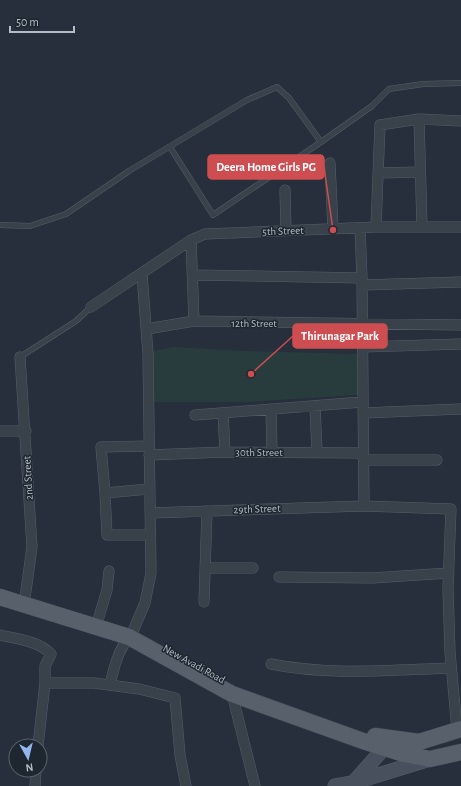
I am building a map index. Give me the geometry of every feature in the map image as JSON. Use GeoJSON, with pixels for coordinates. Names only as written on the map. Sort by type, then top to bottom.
{"type":"FeatureCollection","features":[{"type":"Feature","properties":{"kind":"main road","name":"New Avadi Road"},"geometry":{"type":"LineString","coordinates":[[0,590],[98,620],[131,634],[233,686],[346,724],[377,737],[386,743]]}},
{"type":"Feature","properties":{"kind":"main road","name":"New Avadi Road"},"geometry":{"type":"LineString","coordinates":[[0,597],[131,634],[232,694],[386,743],[423,752],[461,752]]}},
{"type":"Feature","properties":{"kind":"main road","name":"New Avadi Road"},"geometry":{"type":"LineString","coordinates":[[423,752],[459,729]]}},
{"type":"Feature","properties":{"kind":"main road"},"geometry":{"type":"LineString","coordinates":[[343,785],[386,743]]}},
{"type":"Feature","properties":{"kind":"main road"},"geometry":{"type":"LineString","coordinates":[[343,785],[423,752]]}},
{"type":"Feature","properties":{"kind":"street"},"geometry":{"type":"LineString","coordinates":[[376,227],[380,125],[418,120],[461,121]]}},
{"type":"Feature","properties":{"kind":"street"},"geometry":{"type":"LineString","coordinates":[[418,120],[422,227]]}},
{"type":"Feature","properties":{"kind":"street"},"geometry":{"type":"LineString","coordinates":[[330,163],[333,229]]}},
{"type":"Feature","properties":{"kind":"street"},"geometry":{"type":"LineString","coordinates":[[378,173],[420,172]]}},
{"type":"Feature","properties":{"kind":"street"},"geometry":{"type":"LineString","coordinates":[[285,190],[286,230]]}},
{"type":"Feature","properties":{"kind":"street","name":"5th Street"},"geometry":{"type":"LineString","coordinates":[[191,240],[205,234],[286,230],[376,227],[461,227]]}},
{"type":"Feature","properties":{"kind":"street"},"geometry":{"type":"LineString","coordinates":[[360,228],[362,282],[364,506]]}},
{"type":"Feature","properties":{"kind":"street"},"geometry":{"type":"LineString","coordinates":[[91,307],[191,240]]}},
{"type":"Feature","properties":{"kind":"street"},"geometry":{"type":"LineString","coordinates":[[191,240],[194,322]]}},
{"type":"Feature","properties":{"kind":"street"},"geometry":{"type":"LineString","coordinates":[[110,685],[116,659],[122,646],[131,634],[145,603],[151,573],[147,329],[142,274]]}},
{"type":"Feature","properties":{"kind":"street"},"geometry":{"type":"LineString","coordinates":[[193,275],[362,282],[461,282]]}},
{"type":"Feature","properties":{"kind":"street","name":"12th Street"},"geometry":{"type":"LineString","coordinates":[[147,329],[194,322],[461,325]]}},
{"type":"Feature","properties":{"kind":"street"},"geometry":{"type":"LineString","coordinates":[[362,347],[461,344]]}},
{"type":"Feature","properties":{"kind":"street","name":"2nd Street"},"geometry":{"type":"LineString","coordinates":[[20,357],[26,431],[32,547],[25,598]]}},
{"type":"Feature","properties":{"kind":"street"},"geometry":{"type":"LineString","coordinates":[[195,415],[362,402]]}},
{"type":"Feature","properties":{"kind":"street"},"geometry":{"type":"LineString","coordinates":[[315,406],[318,452]]}},
{"type":"Feature","properties":{"kind":"street"},"geometry":{"type":"LineString","coordinates":[[271,409],[272,452]]}},
{"type":"Feature","properties":{"kind":"street"},"geometry":{"type":"LineString","coordinates":[[362,413],[461,409]]}},
{"type":"Feature","properties":{"kind":"street"},"geometry":{"type":"LineString","coordinates":[[223,413],[225,452]]}},
{"type":"Feature","properties":{"kind":"street"},"geometry":{"type":"LineString","coordinates":[[0,431],[26,431]]}},
{"type":"Feature","properties":{"kind":"street","name":"30th Street"},"geometry":{"type":"LineString","coordinates":[[105,493],[101,447],[225,452],[361,453],[364,460]]}},
{"type":"Feature","properties":{"kind":"street"},"geometry":{"type":"LineString","coordinates":[[364,460],[437,460]]}},
{"type":"Feature","properties":{"kind":"street"},"geometry":{"type":"LineString","coordinates":[[149,490],[105,493],[107,535],[150,534]]}},
{"type":"Feature","properties":{"kind":"street","name":"29th Street"},"geometry":{"type":"LineString","coordinates":[[150,513],[364,506],[451,509],[449,573]]}},
{"type":"Feature","properties":{"kind":"street"},"geometry":{"type":"LineString","coordinates":[[204,602],[207,511]]}},
{"type":"Feature","properties":{"kind":"street"},"geometry":{"type":"LineString","coordinates":[[205,568],[253,568]]}},
{"type":"Feature","properties":{"kind":"street"},"geometry":{"type":"LineString","coordinates":[[98,620],[108,590],[108,571]]}},
{"type":"Feature","properties":{"kind":"street"},"geometry":{"type":"LineString","coordinates":[[279,577],[372,578],[449,573],[452,668],[459,729]]}},
{"type":"Feature","properties":{"kind":"street"},"geometry":{"type":"LineString","coordinates":[[0,635],[27,641],[47,650],[51,654],[45,666],[45,683],[39,738]]}},
{"type":"Feature","properties":{"kind":"street"},"geometry":{"type":"LineString","coordinates":[[271,664],[298,669],[346,672],[452,668]]}},
{"type":"Feature","properties":{"kind":"street"},"geometry":{"type":"LineString","coordinates":[[45,683],[94,683],[139,689],[175,698],[180,755],[186,786]]}},
{"type":"Feature","properties":{"kind":"street"},"geometry":{"type":"LineString","coordinates":[[232,694],[255,786]]}},
{"type":"Feature","properties":{"kind":"lane"},"geometry":{"type":"LineString","coordinates":[[170,147],[213,215],[372,106],[389,89],[423,84],[461,83]]}},
{"type":"Feature","properties":{"kind":"lane"},"geometry":{"type":"LineString","coordinates":[[0,225],[30,226],[66,214],[129,171],[247,100],[277,87],[289,98],[321,142]]}},
{"type":"Feature","properties":{"kind":"lane"},"geometry":{"type":"LineString","coordinates":[[20,357],[76,321],[91,307]]}},
{"type":"Feature","properties":{"kind":"shaded area"},"geometry":{"type":"Polygon","coordinates":[[[174,347],[243,351],[357,354],[358,395],[246,402],[147,402],[143,353],[174,347]]]}},
{"type":"Feature","properties":{"kind":"place","name":"Deera Home Girls PG"},"geometry":{"type":"Point","coordinates":[333,230]}},
{"type":"Feature","properties":{"kind":"place","name":"Thirunagar Park"},"geometry":{"type":"Point","coordinates":[251,374]}}]}
